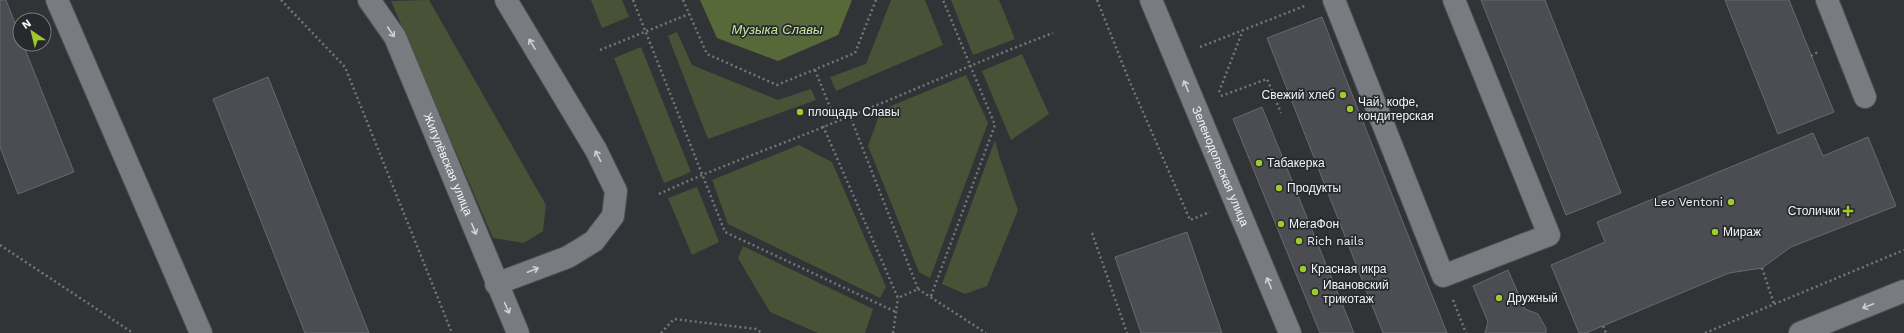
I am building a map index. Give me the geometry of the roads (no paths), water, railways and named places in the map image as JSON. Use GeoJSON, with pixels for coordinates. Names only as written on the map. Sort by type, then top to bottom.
{"type":"FeatureCollection","features":[{"type":"Feature","properties":{"kind":"street"},"geometry":{"type":"LineString","coordinates":[[57,0],[201,333]]}},
{"type":"Feature","properties":{"kind":"street","name":"Жигулёвская улица"},"geometry":{"type":"LineString","coordinates":[[369,0],[395,37],[496,284],[518,333]]}},
{"type":"Feature","properties":{"kind":"street"},"geometry":{"type":"LineString","coordinates":[[496,284],[568,256],[594,241],[613,216],[616,191],[596,150],[506,0]]}},
{"type":"Feature","properties":{"kind":"street","name":"Зеленодольская улица"},"geometry":{"type":"LineString","coordinates":[[1151,0],[1174,59],[1290,333]]}},
{"type":"Feature","properties":{"kind":"street"},"geometry":{"type":"LineString","coordinates":[[1324,1],[1443,276],[1549,235],[1454,0]]}},
{"type":"Feature","properties":{"kind":"street"},"geometry":{"type":"LineString","coordinates":[[1827,0],[1866,97]]}},
{"type":"Feature","properties":{"kind":"street"},"geometry":{"type":"LineString","coordinates":[[1800,333],[1904,291]]}},
{"type":"Feature","properties":{"kind":"water","name":"Музыка Славы"},"geometry":{"type":"Polygon","coordinates":[[[700,0],[852,0],[838,35],[778,61],[717,38],[700,0]]]}},
{"type":"Feature","properties":{"kind":"place","name":"Свежий хлеб"},"geometry":{"type":"Point","coordinates":[1343,95]}},
{"type":"Feature","properties":{"kind":"place","name":"Чай, кофе, кондитерская"},"geometry":{"type":"Point","coordinates":[1350,109]}},
{"type":"Feature","properties":{"kind":"place","name":"площадь Славы"},"geometry":{"type":"Point","coordinates":[800,112]}},
{"type":"Feature","properties":{"kind":"place","name":"Табакерка"},"geometry":{"type":"Point","coordinates":[1259,163]}},
{"type":"Feature","properties":{"kind":"place","name":"Продукты"},"geometry":{"type":"Point","coordinates":[1279,188]}},
{"type":"Feature","properties":{"kind":"place","name":"Leo Ventoni"},"geometry":{"type":"Point","coordinates":[1731,202]}},
{"type":"Feature","properties":{"kind":"place","name":"Столички"},"geometry":{"type":"Point","coordinates":[1848,211]}},
{"type":"Feature","properties":{"kind":"place","name":"МегаФон"},"geometry":{"type":"Point","coordinates":[1281,224]}},
{"type":"Feature","properties":{"kind":"place","name":"Мираж"},"geometry":{"type":"Point","coordinates":[1715,232]}},
{"type":"Feature","properties":{"kind":"place","name":"Rich nails"},"geometry":{"type":"Point","coordinates":[1299,241]}},
{"type":"Feature","properties":{"kind":"place","name":"Красная икра"},"geometry":{"type":"Point","coordinates":[1303,269]}},
{"type":"Feature","properties":{"kind":"place","name":"Ивановский трикотаж"},"geometry":{"type":"Point","coordinates":[1315,292]}},
{"type":"Feature","properties":{"kind":"place","name":"Дружный"},"geometry":{"type":"Point","coordinates":[1499,298]}}]}
